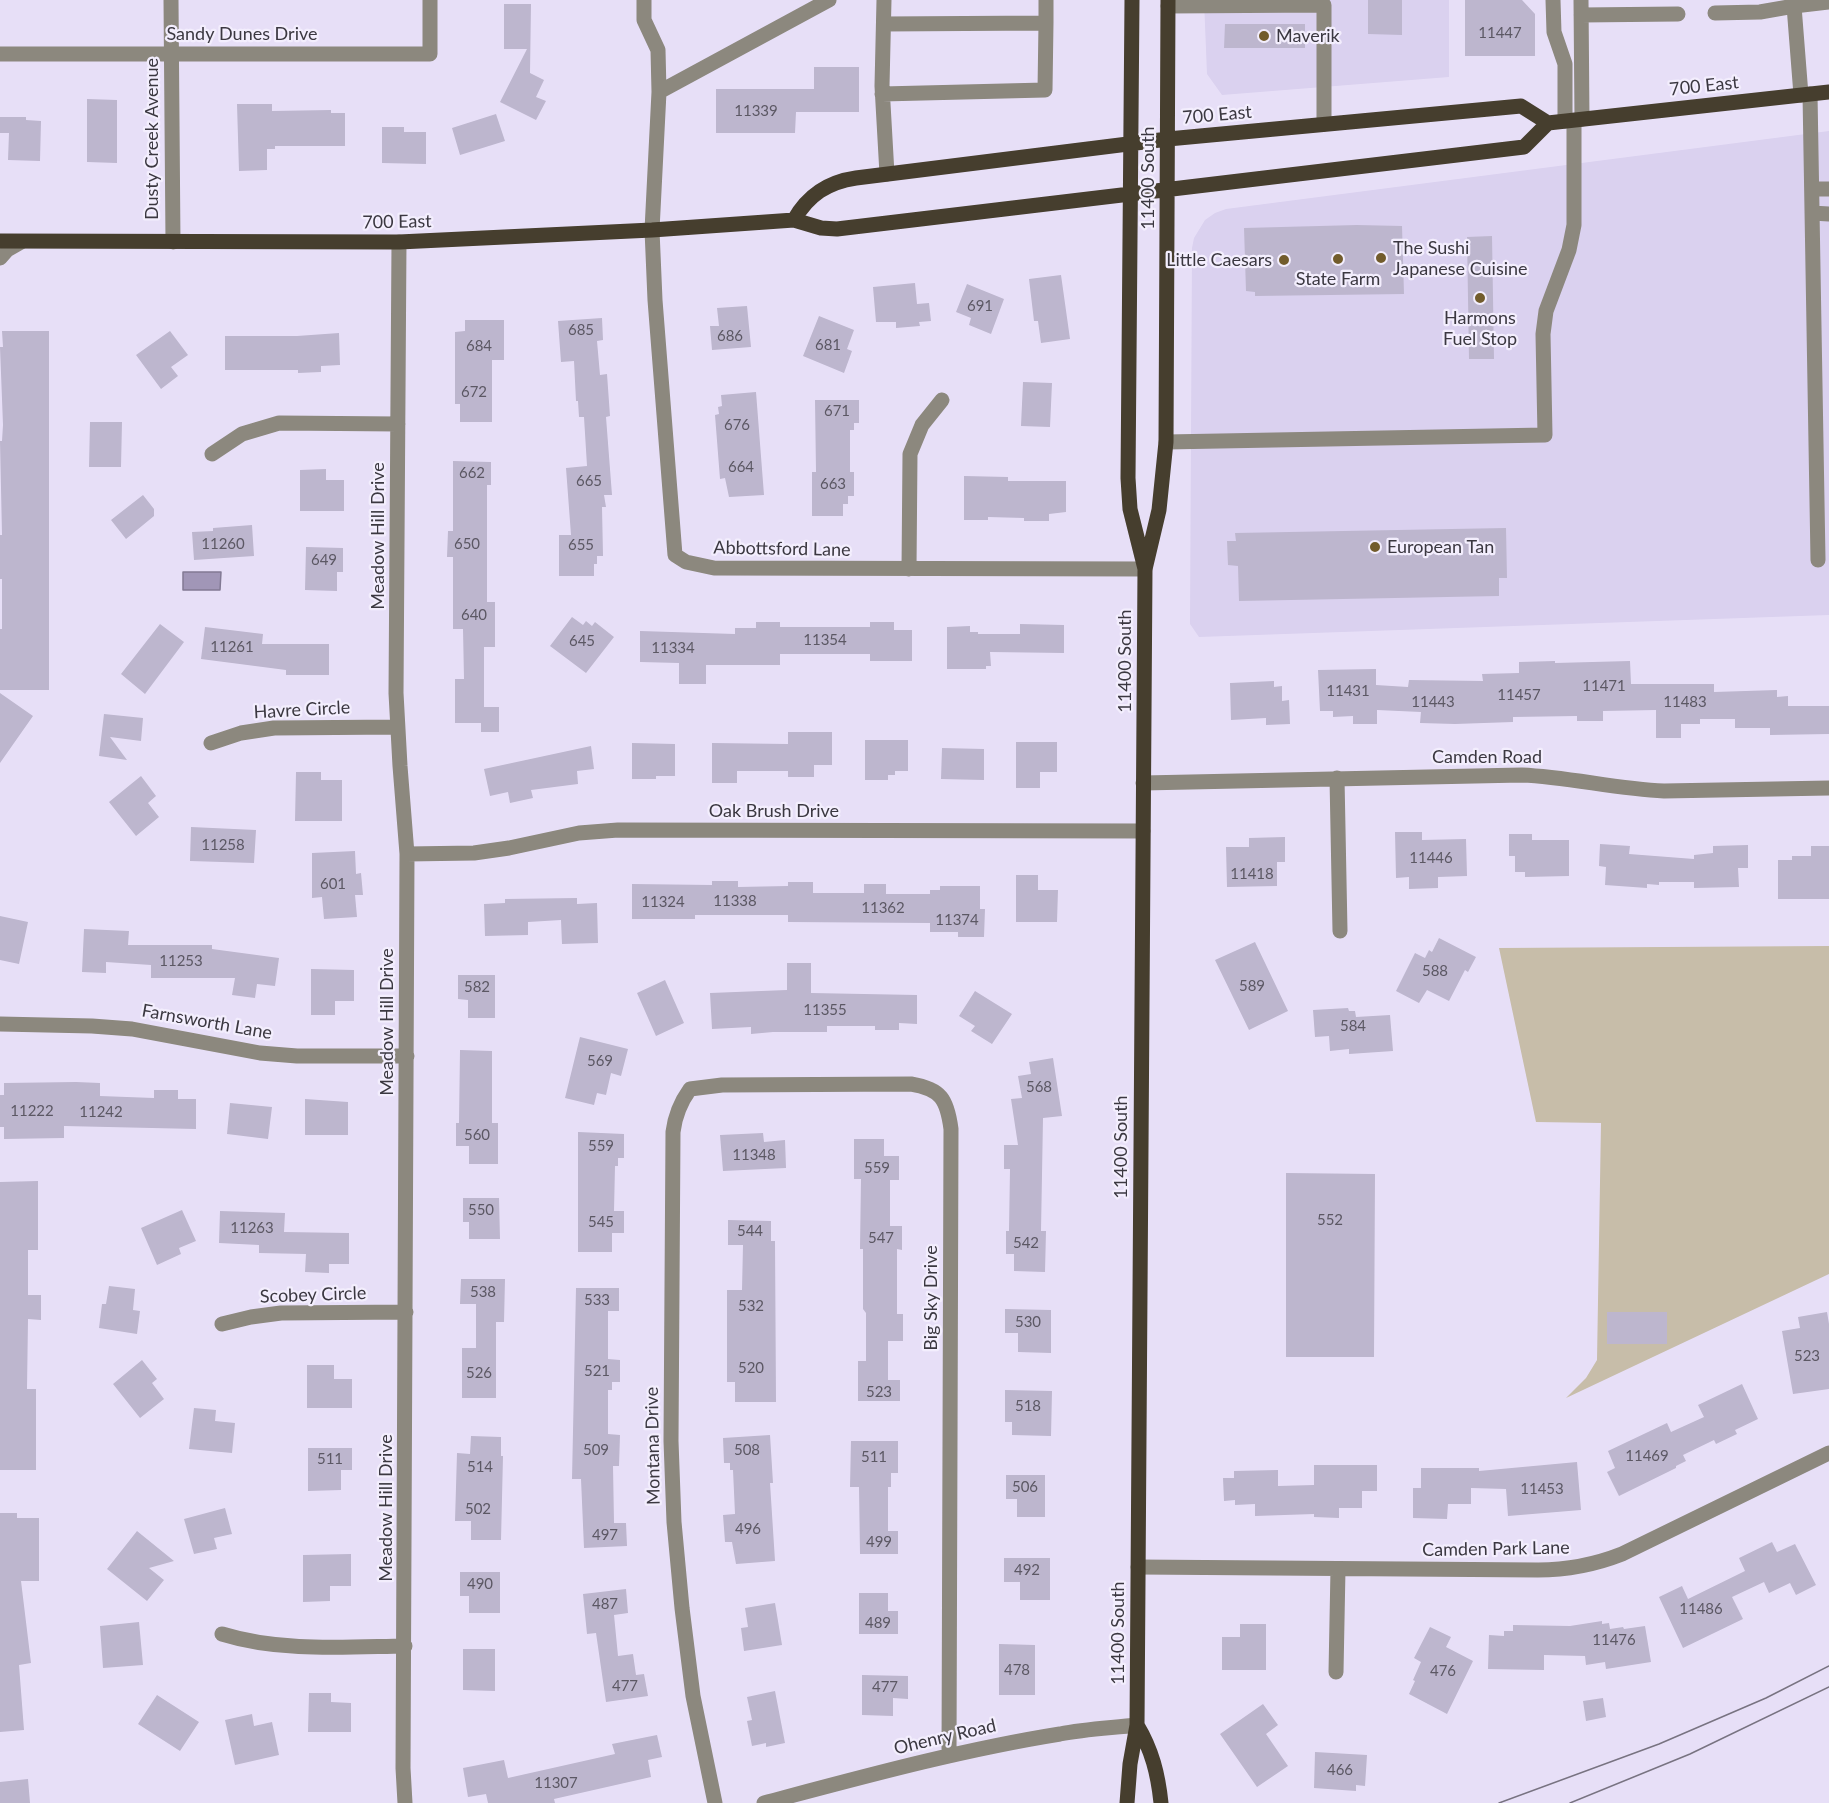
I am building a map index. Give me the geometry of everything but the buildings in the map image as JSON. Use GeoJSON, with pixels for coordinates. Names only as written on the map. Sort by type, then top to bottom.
{"type":"FeatureCollection","features":[{"type":"Feature","properties":{"kind":"main road","name":"11400 South"},"geometry":{"type":"LineString","coordinates":[[1132,0],[1128,478],[1130,509],[1145,570]]}},
{"type":"Feature","properties":{"kind":"main road","name":"11400 South"},"geometry":{"type":"LineString","coordinates":[[1127,1803],[1130,1764],[1137,1725],[1145,570],[1159,510],[1166,442],[1168,3]]}},
{"type":"Feature","properties":{"kind":"main road","name":"700 East"},"geometry":{"type":"LineString","coordinates":[[0,242],[399,242],[652,230],[794,220],[821,228],[837,229],[1524,147],[1548,123],[1829,92]]}},
{"type":"Feature","properties":{"kind":"main road","name":"700 East"},"geometry":{"type":"LineString","coordinates":[[794,220],[810,198],[832,183],[844,179],[1168,139],[1521,106],[1548,123]]}},
{"type":"Feature","properties":{"kind":"main road","name":"11400 South"},"geometry":{"type":"LineString","coordinates":[[1137,1725],[1147,1741],[1154,1761],[1161,1803]]}},
{"type":"Feature","properties":{"kind":"street","name":"Dusty Creek Avenue"},"geometry":{"type":"LineString","coordinates":[[171,0],[173,242]]}},
{"type":"Feature","properties":{"kind":"street","name":"Sandy Dunes Drive"},"geometry":{"type":"LineString","coordinates":[[0,54],[430,54],[430,0]]}},
{"type":"Feature","properties":{"kind":"street"},"geometry":{"type":"LineString","coordinates":[[644,0],[644,20],[657,50],[659,92],[652,230]]}},
{"type":"Feature","properties":{"kind":"street"},"geometry":{"type":"LineString","coordinates":[[659,92],[829,0]]}},
{"type":"Feature","properties":{"kind":"street"},"geometry":{"type":"LineString","coordinates":[[884,0],[882,94],[887,174]]}},
{"type":"Feature","properties":{"kind":"street"},"geometry":{"type":"LineString","coordinates":[[882,94],[1045,90],[1046,0]]}},
{"type":"Feature","properties":{"kind":"street"},"geometry":{"type":"LineString","coordinates":[[1553,0],[1554,32],[1565,64],[1574,120]]}},
{"type":"Feature","properties":{"kind":"street"},"geometry":{"type":"LineString","coordinates":[[1715,14],[1760,12],[1829,2]]}},
{"type":"Feature","properties":{"kind":"street"},"geometry":{"type":"LineString","coordinates":[[1168,3],[1324,5],[1324,124]]}},
{"type":"Feature","properties":{"kind":"street"},"geometry":{"type":"LineString","coordinates":[[1794,6],[1806,94],[1812,189],[1818,560]]}},
{"type":"Feature","properties":{"kind":"street"},"geometry":{"type":"LineString","coordinates":[[1166,442],[1545,435],[1543,334],[1546,311],[1569,250],[1574,225],[1574,120],[1581,8],[1678,14]]}},
{"type":"Feature","properties":{"kind":"street"},"geometry":{"type":"LineString","coordinates":[[884,24],[1046,23]]}},
{"type":"Feature","properties":{"kind":"street"},"geometry":{"type":"LineString","coordinates":[[1812,189],[1829,189]]}},
{"type":"Feature","properties":{"kind":"street"},"geometry":{"type":"LineString","coordinates":[[1812,213],[1829,214]]}},
{"type":"Feature","properties":{"kind":"street","name":"Abbottsford Lane"},"geometry":{"type":"LineString","coordinates":[[652,230],[655,300],[675,555],[700,567],[714,568],[1145,570]]}},
{"type":"Feature","properties":{"kind":"street"},"geometry":{"type":"LineString","coordinates":[[0,258],[7,250],[21,242]]}},
{"type":"Feature","properties":{"kind":"street","name":"Meadow Hill Drive"},"geometry":{"type":"LineString","coordinates":[[399,242],[397,727],[407,854],[403,1768],[405,1803]]}},
{"type":"Feature","properties":{"kind":"street"},"geometry":{"type":"LineString","coordinates":[[909,570],[910,454],[922,425],[942,400]]}},
{"type":"Feature","properties":{"kind":"street"},"geometry":{"type":"LineString","coordinates":[[212,454],[242,434],[279,423],[398,424]]}},
{"type":"Feature","properties":{"kind":"street","name":"Havre Circle"},"geometry":{"type":"LineString","coordinates":[[211,743],[274,728],[397,727]]}},
{"type":"Feature","properties":{"kind":"street","name":"Camden Road"},"geometry":{"type":"LineString","coordinates":[[1143,783],[1522,775],[1655,791],[1829,788]]}},
{"type":"Feature","properties":{"kind":"street"},"geometry":{"type":"LineString","coordinates":[[1337,778],[1340,931]]}},
{"type":"Feature","properties":{"kind":"street","name":"Oak Brush Drive"},"geometry":{"type":"LineString","coordinates":[[407,854],[474,853],[510,848],[579,832],[618,830],[1143,831]]}},
{"type":"Feature","properties":{"kind":"street","name":"Farnsworth Lane"},"geometry":{"type":"LineString","coordinates":[[0,1024],[132,1029],[260,1053],[297,1056],[406,1056]]}},
{"type":"Feature","properties":{"kind":"street","name":"Big Sky Drive"},"geometry":{"type":"LineString","coordinates":[[690,1089],[722,1085],[911,1084],[927,1087],[940,1095],[948,1111],[951,1129],[949,1756]]}},
{"type":"Feature","properties":{"kind":"street","name":"Montana Drive"},"geometry":{"type":"LineString","coordinates":[[690,1089],[680,1102],[673,1132],[671,1441],[674,1522],[681,1608],[693,1696],[715,1803]]}},
{"type":"Feature","properties":{"kind":"street","name":"Scobey Circle"},"geometry":{"type":"LineString","coordinates":[[222,1324],[281,1313],[406,1312]]}},
{"type":"Feature","properties":{"kind":"street","name":"Camden Park Lane"},"geometry":{"type":"LineString","coordinates":[[1138,1567],[1560,1570],[1602,1562],[1829,1453]]}},
{"type":"Feature","properties":{"kind":"street"},"geometry":{"type":"LineString","coordinates":[[1336,1672],[1338,1569]]}},
{"type":"Feature","properties":{"kind":"street"},"geometry":{"type":"LineString","coordinates":[[222,1634],[247,1642],[273,1645],[405,1646]]}},
{"type":"Feature","properties":{"kind":"street","name":"Ohenry Road"},"geometry":{"type":"LineString","coordinates":[[764,1803],[949,1756],[1062,1733],[1137,1725]]}},
{"type":"Feature","properties":{"kind":"shaded area"},"geometry":{"type":"Polygon","coordinates":[[[1204,0],[1449,0],[1449,77],[1222,95],[1207,74],[1204,0]]]}},
{"type":"Feature","properties":{"kind":"shaded area"},"geometry":{"type":"Polygon","coordinates":[[[1829,131],[1829,615],[1199,637],[1190,624],[1192,248],[1194,238],[1205,220],[1226,209],[1829,131]]]}},
{"type":"Feature","properties":{"kind":"shaded area"},"geometry":{"type":"Polygon","coordinates":[[[183,572],[221,572],[220,590],[183,590],[183,572]]]}},
{"type":"Feature","properties":{"kind":"shaded area"},"geometry":{"type":"Polygon","coordinates":[[[1829,946],[1829,1274],[1566,1398],[1586,1378],[1597,1360],[1601,1123],[1536,1122],[1499,948],[1829,946]]]}},
{"type":"Feature","properties":{"kind":"tram line"},"geometry":{"type":"LineString","coordinates":[[1499,1803],[1659,1744],[1766,1698],[1829,1666]]}},
{"type":"Feature","properties":{"kind":"tram line"},"geometry":{"type":"LineString","coordinates":[[1570,1803],[1690,1754],[1829,1687]]}},
{"type":"Feature","properties":{"kind":"place","name":"Maverik"},"geometry":{"type":"Point","coordinates":[1264,36]}},
{"type":"Feature","properties":{"kind":"place","name":"The Sushi Japanese Cuisine"},"geometry":{"type":"Point","coordinates":[1381,258]}},
{"type":"Feature","properties":{"kind":"place","name":"State Farm"},"geometry":{"type":"Point","coordinates":[1338,259]}},
{"type":"Feature","properties":{"kind":"place","name":"Little Caesars"},"geometry":{"type":"Point","coordinates":[1284,260]}},
{"type":"Feature","properties":{"kind":"place","name":"Harmons Fuel Stop"},"geometry":{"type":"Point","coordinates":[1480,298]}},
{"type":"Feature","properties":{"kind":"place","name":"European Tan"},"geometry":{"type":"Point","coordinates":[1375,547]}}]}
